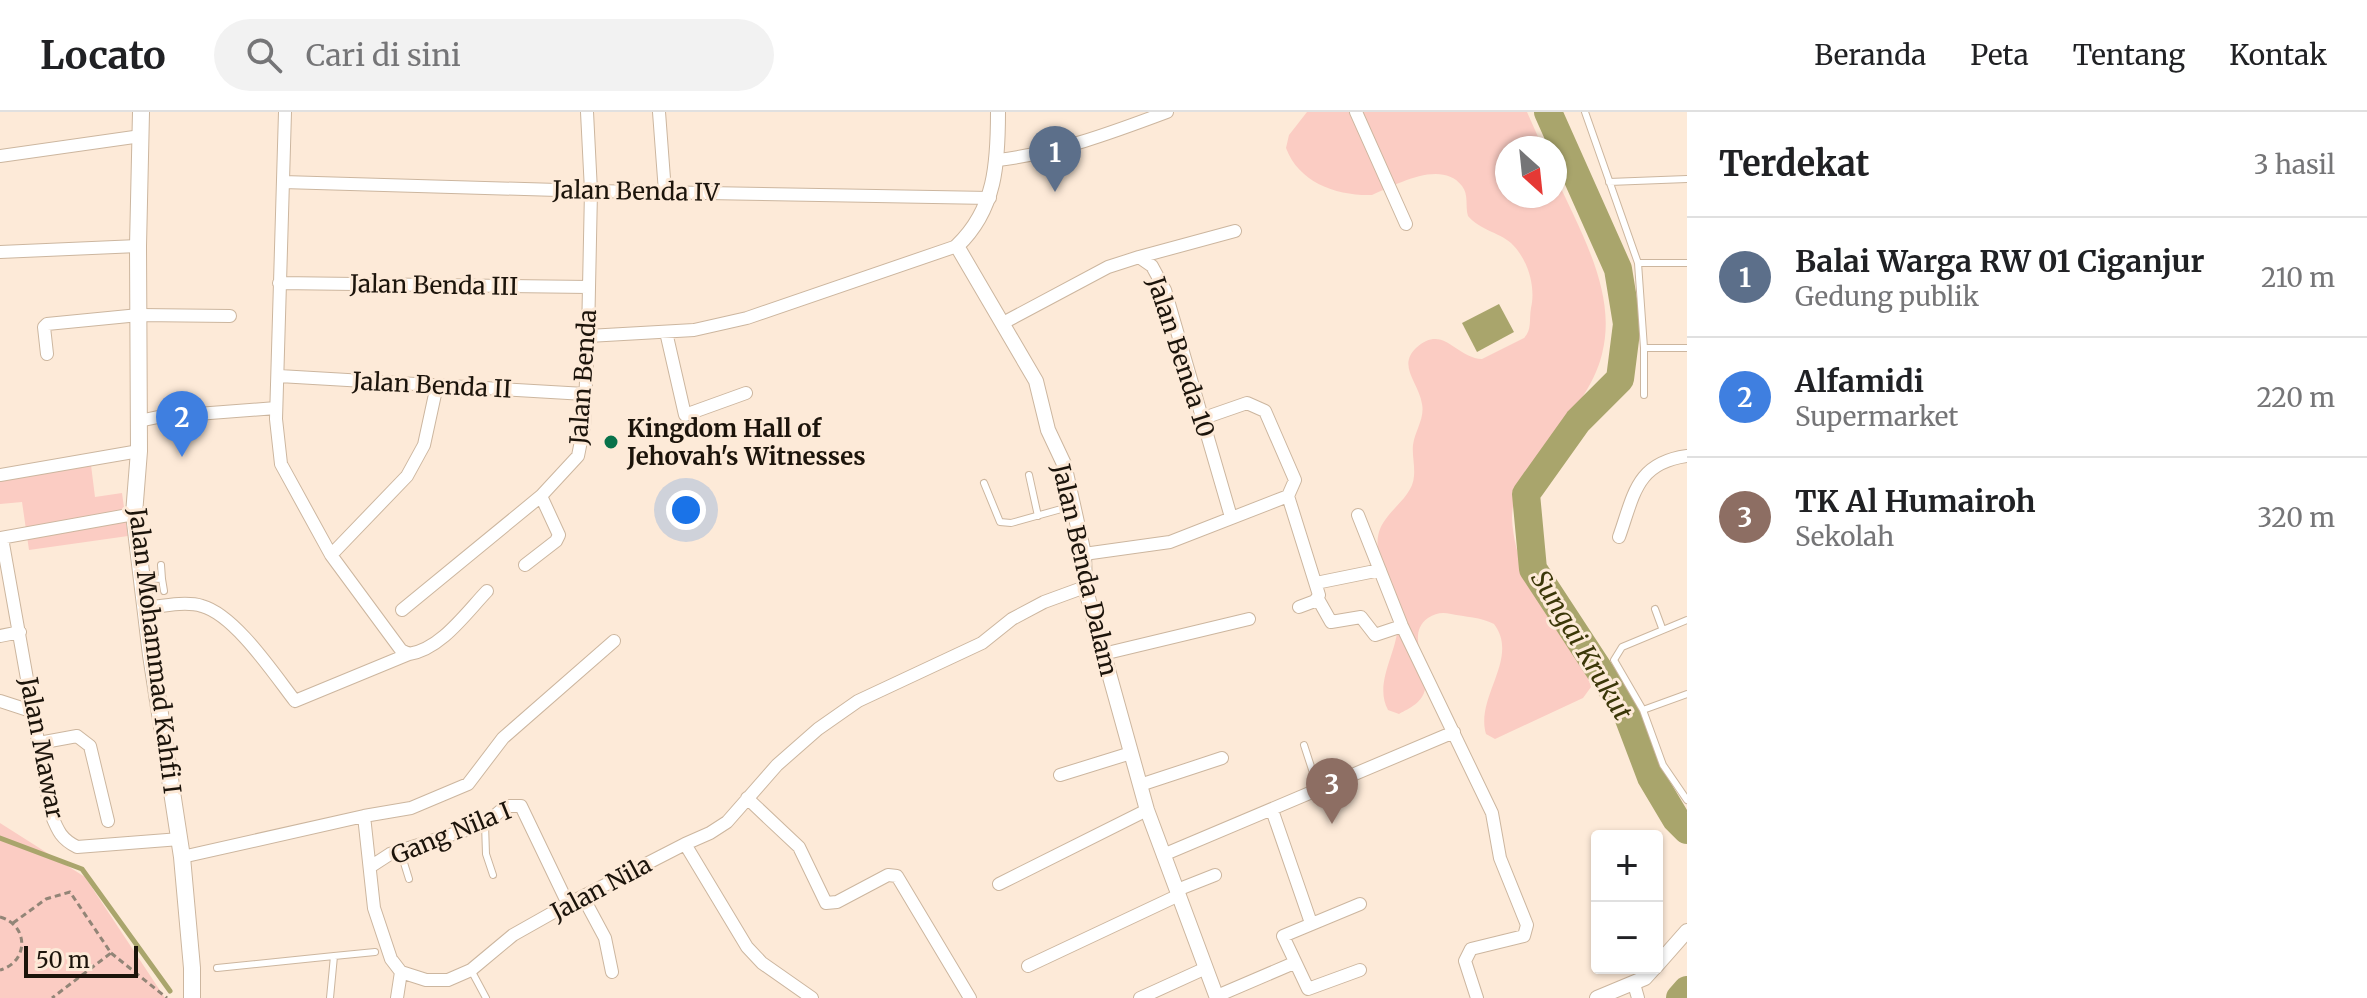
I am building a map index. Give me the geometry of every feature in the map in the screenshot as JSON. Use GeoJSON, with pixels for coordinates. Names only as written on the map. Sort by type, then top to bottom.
{"type":"FeatureCollection","features":[{"type":"Feature","properties":{"kind":"main road","name":"Jalan Mohammad Kahfi I"},"geometry":{"type":"LineString","coordinates":[[141,112],[139,451],[134,514],[180,839],[192,998]]}},
{"type":"Feature","properties":{"kind":"street"},"geometry":{"type":"LineString","coordinates":[[285,112],[276,408],[281,464],[331,555],[382,627],[401,650],[409,654]]}},
{"type":"Feature","properties":{"kind":"street","name":"Jalan Benda"},"geometry":{"type":"LineString","coordinates":[[402,610],[541,496],[578,456],[584,426],[588,336],[591,191],[587,112]]}},
{"type":"Feature","properties":{"kind":"street"},"geometry":{"type":"LineString","coordinates":[[659,112],[665,192]]}},
{"type":"Feature","properties":{"kind":"street"},"geometry":{"type":"LineString","coordinates":[[588,336],[694,330],[747,318],[957,246],[969,235],[990,198],[998,160],[998,112]]}},
{"type":"Feature","properties":{"kind":"street"},"geometry":{"type":"LineString","coordinates":[[998,160],[1033,156],[1093,139],[1167,112]]}},
{"type":"Feature","properties":{"kind":"street"},"geometry":{"type":"LineString","coordinates":[[1356,112],[1406,224]]}},
{"type":"Feature","properties":{"kind":"street"},"geometry":{"type":"LineString","coordinates":[[0,156],[141,136]]}},
{"type":"Feature","properties":{"kind":"street","name":"Jalan Benda IV"},"geometry":{"type":"LineString","coordinates":[[283,182],[990,198]]}},
{"type":"Feature","properties":{"kind":"street"},"geometry":{"type":"LineString","coordinates":[[1139,257],[1235,231]]}},
{"type":"Feature","properties":{"kind":"street"},"geometry":{"type":"LineString","coordinates":[[0,252],[138,246]]}},
{"type":"Feature","properties":{"kind":"street","name":"Jalan Benda Dalam"},"geometry":{"type":"LineString","coordinates":[[957,246],[1036,381],[1048,430],[1064,464],[1084,554],[1085,587],[1147,810],[1217,997]]}},
{"type":"Feature","properties":{"kind":"street","name":"Jalan Benda 10"},"geometry":{"type":"LineString","coordinates":[[1003,323],[1108,267],[1139,257],[1152,266],[1165,290],[1231,517]]}},
{"type":"Feature","properties":{"kind":"street","name":"Jalan Benda III"},"geometry":{"type":"LineString","coordinates":[[279,283],[589,287]]}},
{"type":"Feature","properties":{"kind":"street"},"geometry":{"type":"LineString","coordinates":[[47,354],[44,327],[47,324],[139,315],[230,316]]}},
{"type":"Feature","properties":{"kind":"street"},"geometry":{"type":"LineString","coordinates":[[666,332],[685,415],[746,393]]}},
{"type":"Feature","properties":{"kind":"street","name":"Jalan Benda II"},"geometry":{"type":"LineString","coordinates":[[279,376],[585,394]]}},
{"type":"Feature","properties":{"kind":"street"},"geometry":{"type":"LineString","coordinates":[[331,555],[407,476],[424,445],[437,385]]}},
{"type":"Feature","properties":{"kind":"street"},"geometry":{"type":"LineString","coordinates":[[1201,419],[1247,403],[1265,411],[1295,480],[1288,496],[1316,583],[1318,599],[1331,622],[1361,617],[1375,635],[1402,626]]}},
{"type":"Feature","properties":{"kind":"street"},"geometry":{"type":"LineString","coordinates":[[139,421],[276,408]]}},
{"type":"Feature","properties":{"kind":"street"},"geometry":{"type":"LineString","coordinates":[[0,475],[139,451]]}},
{"type":"Feature","properties":{"kind":"street"},"geometry":{"type":"LineString","coordinates":[[1619,537],[1637,486],[1651,467],[1687,456]]}},
{"type":"Feature","properties":{"kind":"street"},"geometry":{"type":"LineString","coordinates":[[525,565],[556,541],[559,535],[541,496]]}},
{"type":"Feature","properties":{"kind":"street"},"geometry":{"type":"LineString","coordinates":[[1084,554],[1170,542],[1288,496]]}},
{"type":"Feature","properties":{"kind":"street"},"geometry":{"type":"LineString","coordinates":[[1,538],[134,514]]}},
{"type":"Feature","properties":{"kind":"street"},"geometry":{"type":"LineString","coordinates":[[1358,515],[1402,626],[1492,813],[1500,858],[1527,925],[1524,936],[1471,949],[1465,961],[1477,998]]}},
{"type":"Feature","properties":{"kind":"street","name":"Jalan Mawar"},"geometry":{"type":"LineString","coordinates":[[1,538],[51,814],[63,841],[77,847],[180,839]]}},
{"type":"Feature","properties":{"kind":"street"},"geometry":{"type":"LineString","coordinates":[[1316,583],[1380,570]]}},
{"type":"Feature","properties":{"kind":"street","name":"Jalan Nila"},"geometry":{"type":"LineString","coordinates":[[401,972],[426,980],[448,980],[471,970],[513,935],[727,822],[787,756],[858,701],[982,643],[1012,619],[1044,602],[1085,587]]}},
{"type":"Feature","properties":{"kind":"street"},"geometry":{"type":"LineString","coordinates":[[146,608],[201,605],[211,610],[246,639],[295,701],[418,653],[448,632],[487,591]]}},
{"type":"Feature","properties":{"kind":"street"},"geometry":{"type":"LineString","coordinates":[[1299,607],[1318,599]]}},
{"type":"Feature","properties":{"kind":"street"},"geometry":{"type":"LineString","coordinates":[[1103,654],[1249,619]]}},
{"type":"Feature","properties":{"kind":"street"},"geometry":{"type":"LineString","coordinates":[[0,636],[20,632]]}},
{"type":"Feature","properties":{"kind":"street"},"geometry":{"type":"LineString","coordinates":[[182,857],[411,808],[468,784],[503,738],[614,641]]}},
{"type":"Feature","properties":{"kind":"street"},"geometry":{"type":"LineString","coordinates":[[0,701],[34,712]]}},
{"type":"Feature","properties":{"kind":"street"},"geometry":{"type":"LineString","coordinates":[[1163,855],[1454,732]]}},
{"type":"Feature","properties":{"kind":"street"},"geometry":{"type":"LineString","coordinates":[[39,743],[77,736],[90,746],[108,821]]}},
{"type":"Feature","properties":{"kind":"street"},"geometry":{"type":"LineString","coordinates":[[1060,775],[1131,753]]}},
{"type":"Feature","properties":{"kind":"street"},"geometry":{"type":"LineString","coordinates":[[1140,785],[1222,758]]}},
{"type":"Feature","properties":{"kind":"street"},"geometry":{"type":"LineString","coordinates":[[747,798],[799,847],[826,903],[837,902],[888,875],[897,876],[970,998]]}},
{"type":"Feature","properties":{"kind":"street","name":"Gang Nila I"},"geometry":{"type":"LineString","coordinates":[[370,867],[400,850],[485,824],[506,806],[521,806],[568,904]]}},
{"type":"Feature","properties":{"kind":"street"},"geometry":{"type":"LineString","coordinates":[[999,884],[1147,810]]}},
{"type":"Feature","properties":{"kind":"street"},"geometry":{"type":"LineString","coordinates":[[1272,810],[1311,923]]}},
{"type":"Feature","properties":{"kind":"street"},"geometry":{"type":"LineString","coordinates":[[364,816],[374,908],[391,959],[401,972],[397,998]]}},
{"type":"Feature","properties":{"kind":"street"},"geometry":{"type":"LineString","coordinates":[[685,844],[747,947],[762,963],[812,998]]}},
{"type":"Feature","properties":{"kind":"street"},"geometry":{"type":"LineString","coordinates":[[1028,966],[1215,875]]}},
{"type":"Feature","properties":{"kind":"street"},"geometry":{"type":"LineString","coordinates":[[583,897],[605,938],[612,972]]}},
{"type":"Feature","properties":{"kind":"street"},"geometry":{"type":"LineString","coordinates":[[1360,904],[1283,936],[1308,989],[1360,970]]}},
{"type":"Feature","properties":{"kind":"street"},"geometry":{"type":"LineString","coordinates":[[1663,958],[1687,931]]}},
{"type":"Feature","properties":{"kind":"street"},"geometry":{"type":"LineString","coordinates":[[1217,997],[1294,963]]}},
{"type":"Feature","properties":{"kind":"street"},"geometry":{"type":"LineString","coordinates":[[1140,998],[1206,968]]}},
{"type":"Feature","properties":{"kind":"street"},"geometry":{"type":"LineString","coordinates":[[1597,998],[1636,991],[1649,974]]}},
{"type":"Feature","properties":{"kind":"lane"},"geometry":{"type":"LineString","coordinates":[[1585,112],[1638,263],[1644,395]]}},
{"type":"Feature","properties":{"kind":"lane"},"geometry":{"type":"LineString","coordinates":[[1609,182],[1687,179]]}},
{"type":"Feature","properties":{"kind":"lane"},"geometry":{"type":"LineString","coordinates":[[1638,263],[1687,263]]}},
{"type":"Feature","properties":{"kind":"lane"},"geometry":{"type":"LineString","coordinates":[[1644,348],[1687,348]]}},
{"type":"Feature","properties":{"kind":"lane"},"geometry":{"type":"LineString","coordinates":[[1029,475],[1038,516]]}},
{"type":"Feature","properties":{"kind":"lane"},"geometry":{"type":"LineString","coordinates":[[984,483],[1000,522],[1011,523],[1072,506]]}},
{"type":"Feature","properties":{"kind":"lane"},"geometry":{"type":"LineString","coordinates":[[161,565],[164,591]]}},
{"type":"Feature","properties":{"kind":"lane"},"geometry":{"type":"LineString","coordinates":[[142,578],[162,579]]}},
{"type":"Feature","properties":{"kind":"lane"},"geometry":{"type":"LineString","coordinates":[[1655,609],[1662,628]]}},
{"type":"Feature","properties":{"kind":"lane"},"geometry":{"type":"LineString","coordinates":[[1687,620],[1622,647],[1614,660],[1643,710],[1663,765],[1687,800]]}},
{"type":"Feature","properties":{"kind":"lane"},"geometry":{"type":"LineString","coordinates":[[1643,710],[1687,694]]}},
{"type":"Feature","properties":{"kind":"lane"},"geometry":{"type":"LineString","coordinates":[[1304,745],[1319,791]]}},
{"type":"Feature","properties":{"kind":"lane"},"geometry":{"type":"LineString","coordinates":[[485,824],[486,854],[493,875]]}},
{"type":"Feature","properties":{"kind":"lane"},"geometry":{"type":"LineString","coordinates":[[400,850],[409,879]]}},
{"type":"Feature","properties":{"kind":"lane"},"geometry":{"type":"LineString","coordinates":[[217,968],[375,952]]}},
{"type":"Feature","properties":{"kind":"lane"},"geometry":{"type":"LineString","coordinates":[[330,998],[334,956]]}},
{"type":"Feature","properties":{"kind":"lane"},"geometry":{"type":"LineString","coordinates":[[471,970],[486,998]]}},
{"type":"Feature","properties":{"kind":"path"},"geometry":{"type":"LineString","coordinates":[[13,923],[46,899],[70,892],[111,953],[167,998]]}},
{"type":"Feature","properties":{"kind":"path"},"geometry":{"type":"LineString","coordinates":[[0,917],[13,923],[22,936],[22,951],[13,964],[0,970]]}},
{"type":"Feature","properties":{"kind":"path"},"geometry":{"type":"LineString","coordinates":[[52,998],[111,953]]}},
{"type":"Feature","properties":{"kind":"shaded area"},"geometry":{"type":"Polygon","coordinates":[[[1307,112],[1527,112],[1538,136],[1495,136],[1495,208],[1567,208],[1567,201],[1594,262],[1605,308],[1606,331],[1602,354],[1580,401],[1524,478],[1515,497],[1512,518],[1524,571],[1591,687],[1583,698],[1495,739],[1486,734],[1484,720],[1500,664],[1501,637],[1494,624],[1484,620],[1445,613],[1428,618],[1418,633],[1424,694],[1399,714],[1388,710],[1383,688],[1398,621],[1381,565],[1378,542],[1382,524],[1409,491],[1414,476],[1413,445],[1423,409],[1409,368],[1411,355],[1426,341],[1434,339],[1482,359],[1524,338],[1529,328],[1532,300],[1529,274],[1522,257],[1511,243],[1468,216],[1464,189],[1453,178],[1431,174],[1372,195],[1333,190],[1310,179],[1292,160],[1286,148],[1289,135],[1307,112]]]}},
{"type":"Feature","properties":{"kind":"shaded area"},"geometry":{"type":"Polygon","coordinates":[[[1499,304],[1514,332],[1477,352],[1462,323],[1499,304]]]}},
{"type":"Feature","properties":{"kind":"shaded area"},"geometry":{"type":"Polygon","coordinates":[[[90,457],[95,497],[122,493],[128,536],[29,550],[22,502],[0,504],[0,471],[90,457]]]}},
{"type":"Feature","properties":{"kind":"shaded area"},"geometry":{"type":"Polygon","coordinates":[[[0,823],[85,877],[165,998],[0,998],[0,823]]]}},
{"type":"Feature","properties":{"kind":"waterway","name":"Sungai Krukut"},"geometry":{"type":"LineString","coordinates":[[1548,112],[1618,269],[1627,324],[1620,379],[1578,421],[1526,494],[1533,569],[1626,711],[1651,777],[1676,819],[1687,830]]}},
{"type":"Feature","properties":{"kind":"waterway"},"geometry":{"type":"LineString","coordinates":[[0,838],[82,869],[170,991]]}},
{"type":"Feature","properties":{"kind":"waterway","name":"Sungai Krukut"},"geometry":{"type":"LineString","coordinates":[[1680,998],[1687,990]]}},
{"type":"Feature","properties":{"kind":"place","name":"Balai Warga RW 01 Ciganjur"},"geometry":{"type":"Point","coordinates":[1055,192]}},
{"type":"Feature","properties":{"kind":"place","name":"Kingdom Hall of Jehovah's Witnesses"},"geometry":{"type":"Point","coordinates":[611,442]}},
{"type":"Feature","properties":{"kind":"place","name":"Alfamidi"},"geometry":{"type":"Point","coordinates":[182,457]}},
{"type":"Feature","properties":{"kind":"place","name":"TK Al Humairoh"},"geometry":{"type":"Point","coordinates":[1332,824]}}]}
